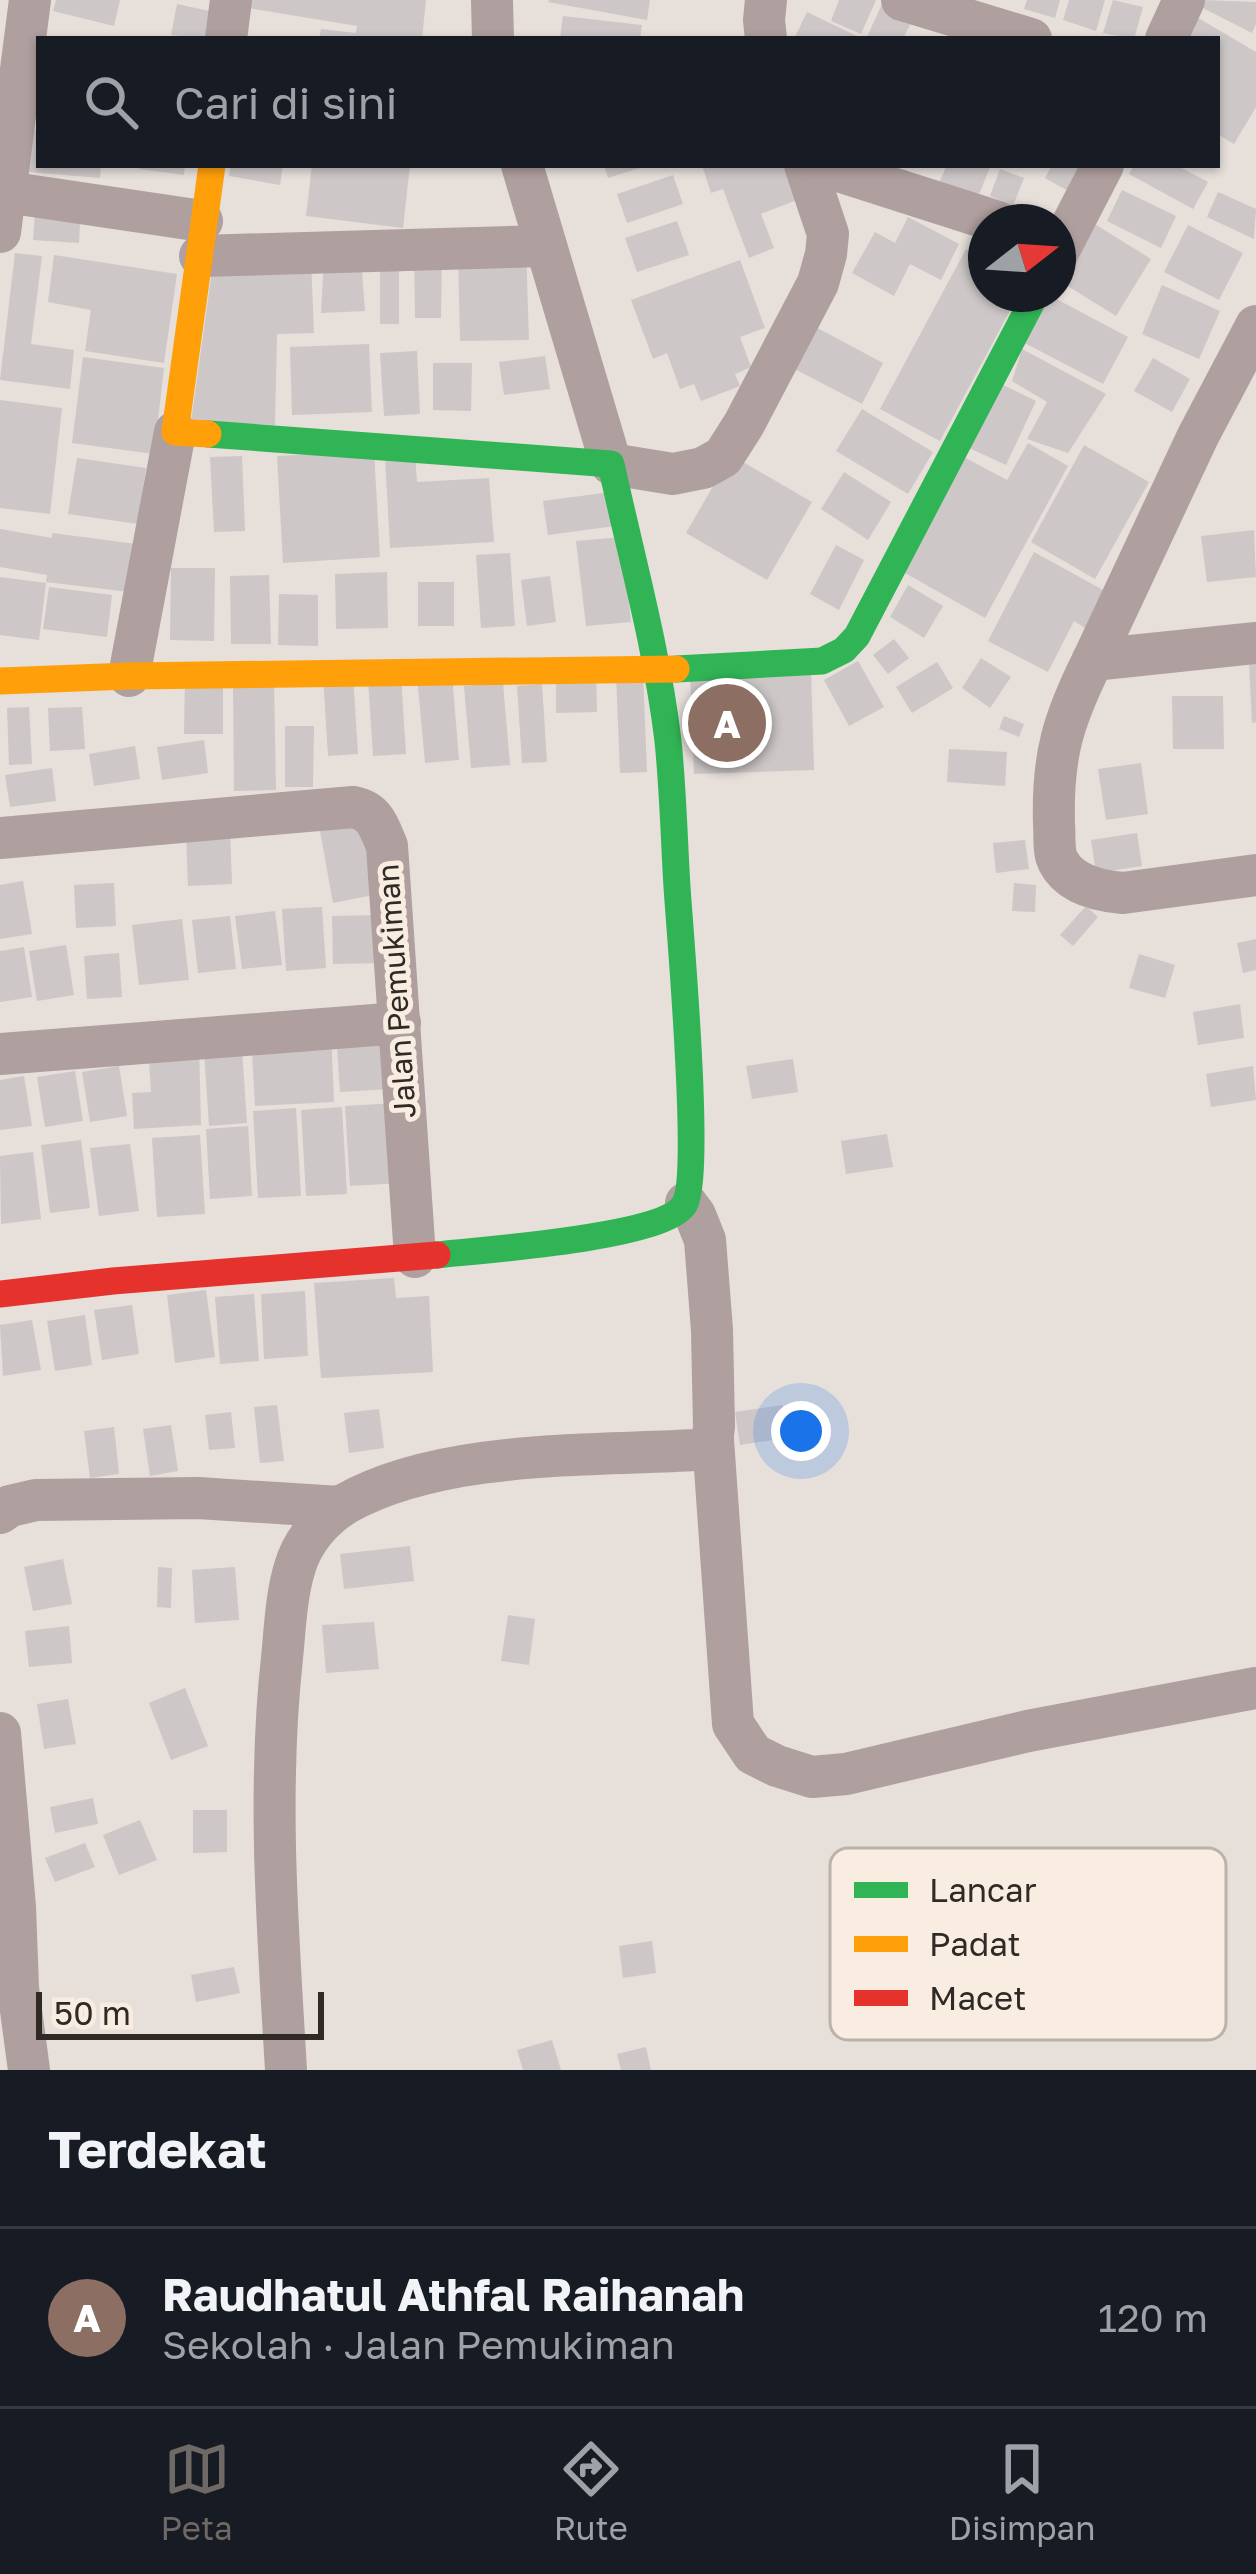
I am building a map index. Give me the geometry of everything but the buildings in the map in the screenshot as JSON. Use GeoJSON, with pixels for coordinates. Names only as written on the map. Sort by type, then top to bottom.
{"type":"FeatureCollection","features":[{"type":"Feature","properties":{"kind":"street"},"geometry":{"type":"LineString","coordinates":[[30,0],[3,212],[201,239],[546,246]]}},
{"type":"Feature","properties":{"kind":"street"},"geometry":{"type":"LineString","coordinates":[[226,36],[231,0]]}},
{"type":"Feature","properties":{"kind":"street"},"geometry":{"type":"LineString","coordinates":[[492,0],[493,36]]}},
{"type":"Feature","properties":{"kind":"street"},"geometry":{"type":"LineString","coordinates":[[766,0],[766,36]]}},
{"type":"Feature","properties":{"kind":"street"},"geometry":{"type":"LineString","coordinates":[[902,0],[1021,36]]}},
{"type":"Feature","properties":{"kind":"street"},"geometry":{"type":"LineString","coordinates":[[1167,36],[1184,0]]}},
{"type":"Feature","properties":{"kind":"street"},"geometry":{"type":"LineString","coordinates":[[129,676],[175,433],[212,168]]}},
{"type":"Feature","properties":{"kind":"street"},"geometry":{"type":"LineString","coordinates":[[0,1294],[415,1257],[619,1232],[658,1221],[686,1203],[690,1092],[668,742],[611,464],[523,168]]}},
{"type":"Feature","properties":{"kind":"street"},"geometry":{"type":"LineString","coordinates":[[175,433],[611,464],[673,474],[703,468],[723,457],[744,424],[818,283],[828,234],[806,168]]}},
{"type":"Feature","properties":{"kind":"street"},"geometry":{"type":"LineString","coordinates":[[829,168],[968,212]]}},
{"type":"Feature","properties":{"kind":"street"},"geometry":{"type":"LineString","coordinates":[[1076,215],[1101,168]]}},
{"type":"Feature","properties":{"kind":"street"},"geometry":{"type":"LineString","coordinates":[[0,681],[822,661],[844,650],[857,636],[1027,312]]}},
{"type":"Feature","properties":{"kind":"street"},"geometry":{"type":"LineString","coordinates":[[1256,326],[1198,436],[1071,704],[1053,783],[1055,857],[1066,874],[1085,885],[1123,892],[1256,875]]}},
{"type":"Feature","properties":{"kind":"street"},"geometry":{"type":"LineString","coordinates":[[1093,660],[1256,644]]}},
{"type":"Feature","properties":{"kind":"street","name":"Jalan Pemukiman"},"geometry":{"type":"LineString","coordinates":[[0,838],[330,809],[365,809],[376,820],[387,846],[415,1257]]}},
{"type":"Feature","properties":{"kind":"street"},"geometry":{"type":"LineString","coordinates":[[0,1054],[400,1023]]}},
{"type":"Feature","properties":{"kind":"street"},"geometry":{"type":"LineString","coordinates":[[686,1203],[705,1240],[713,1440],[734,1724],[753,1754],[812,1777],[846,1774],[1028,1731],[1256,1688]]}},
{"type":"Feature","properties":{"kind":"street"},"geometry":{"type":"LineString","coordinates":[[286,2070],[274,1821],[275,1718],[295,1567],[309,1536],[340,1507],[379,1488],[463,1465],[696,1450],[713,1440]]}},
{"type":"Feature","properties":{"kind":"street"},"geometry":{"type":"LineString","coordinates":[[0,1513],[36,1500],[198,1498],[340,1507]]}},
{"type":"Feature","properties":{"kind":"street"},"geometry":{"type":"LineString","coordinates":[[0,1733],[18,1988],[29,2070]]}},
{"type":"Feature","properties":{"kind":"traffic: fast"},"geometry":{"type":"LineString","coordinates":[[676,669],[822,661],[844,650],[857,636],[1027,312]]}},
{"type":"Feature","properties":{"kind":"traffic: fast"},"geometry":{"type":"LineString","coordinates":[[208,434],[611,464],[668,741],[688,1053],[689,1185],[684,1205],[642,1226],[569,1241],[437,1255]]}},
{"type":"Feature","properties":{"kind":"traffic: slow"},"geometry":{"type":"LineString","coordinates":[[208,434],[175,432],[212,168]]}},
{"type":"Feature","properties":{"kind":"traffic: slow"},"geometry":{"type":"LineString","coordinates":[[0,681],[676,669]]}},
{"type":"Feature","properties":{"kind":"traffic: jam"},"geometry":{"type":"LineString","coordinates":[[0,1294],[437,1255]]}},
{"type":"Feature","properties":{"kind":"place","name":"Raudhatul Athfal Raihanah"},"geometry":{"type":"Point","coordinates":[727,723]}}]}
